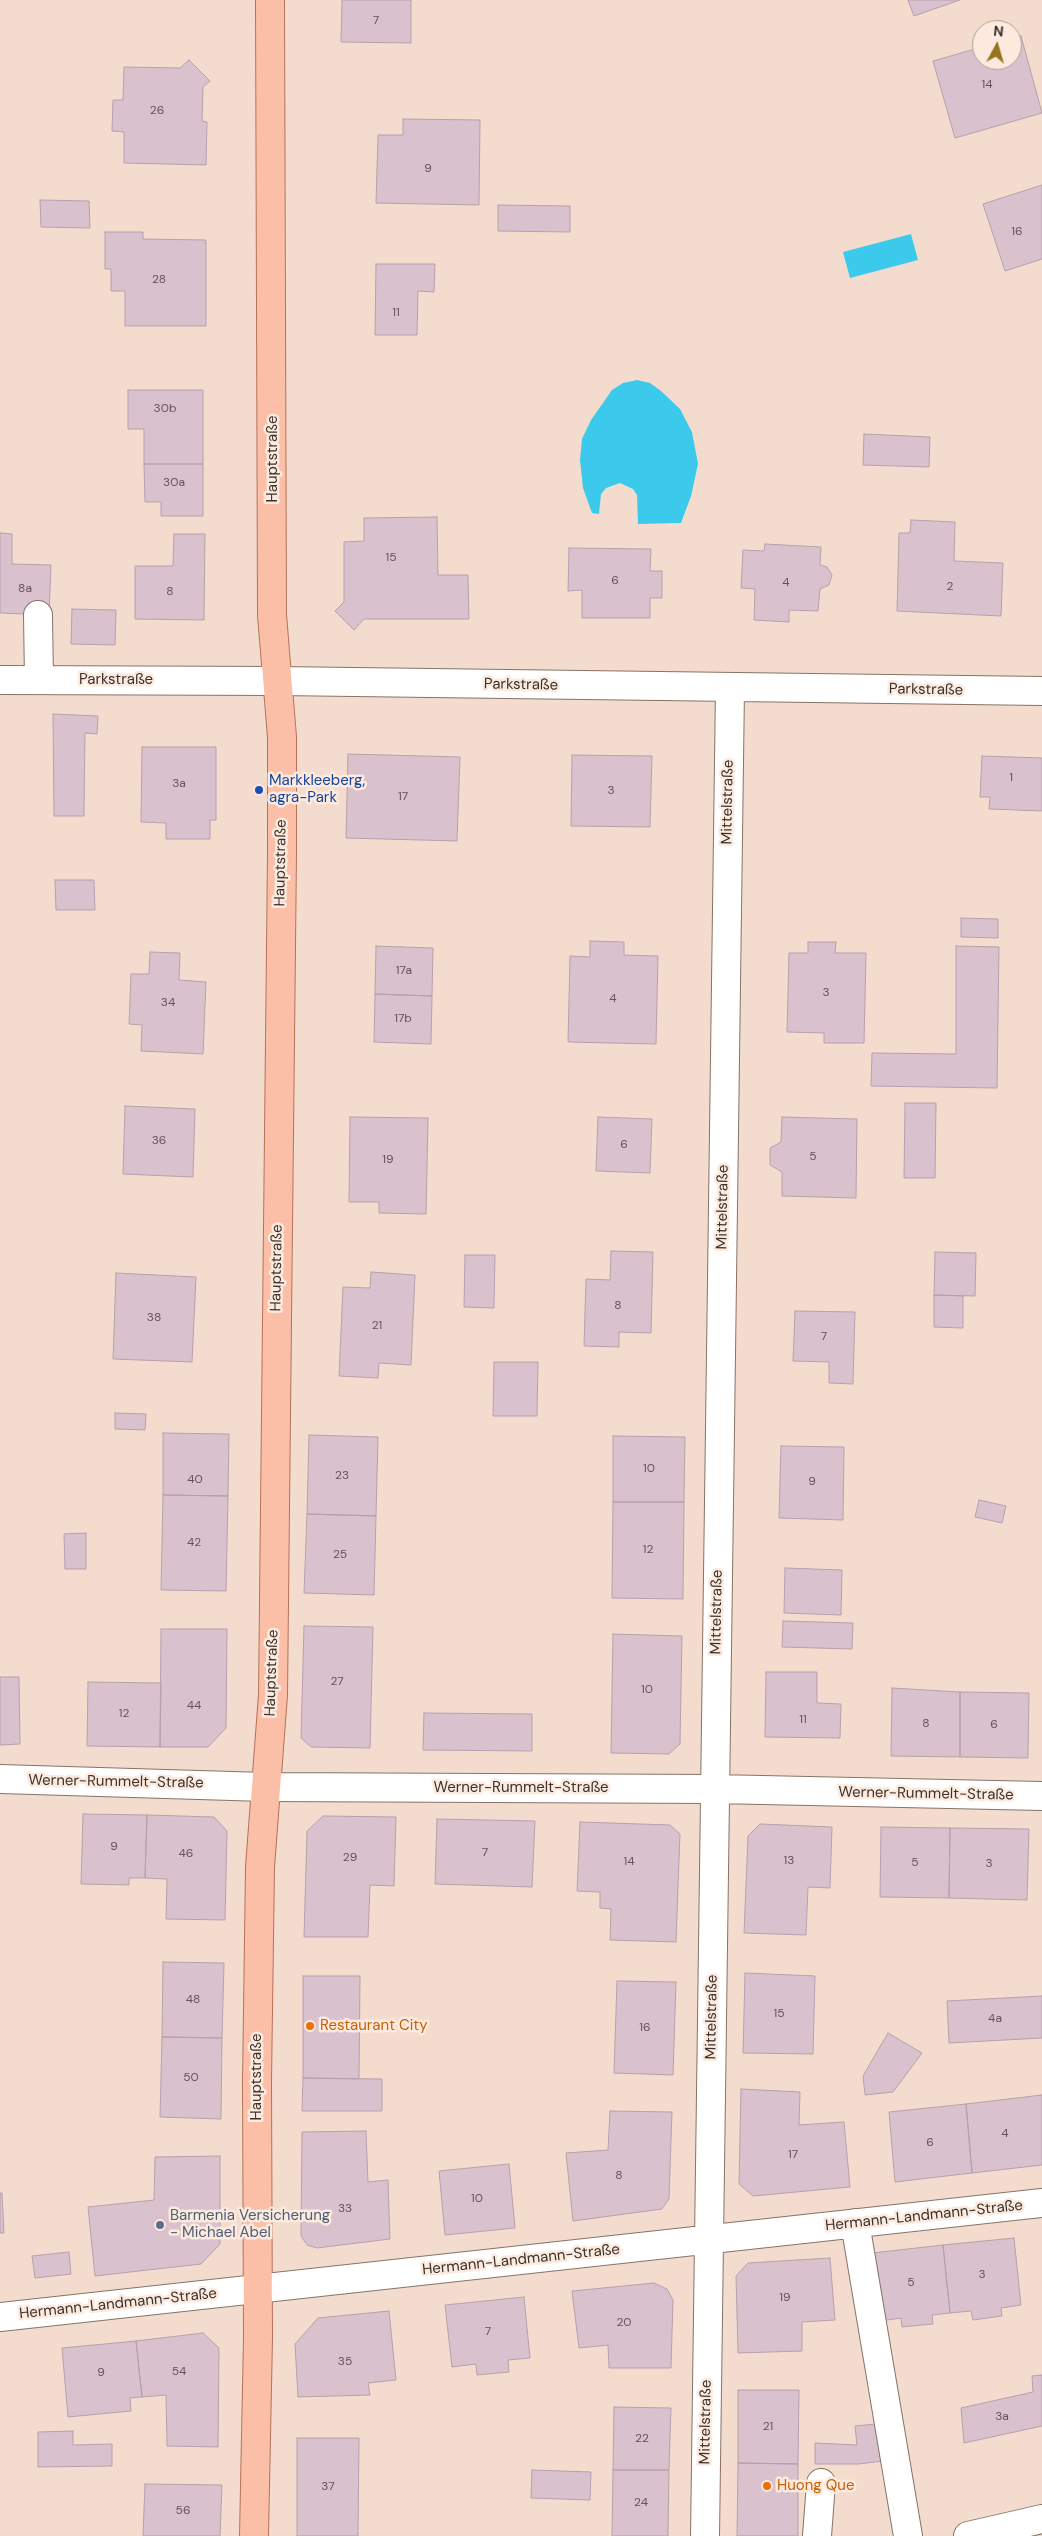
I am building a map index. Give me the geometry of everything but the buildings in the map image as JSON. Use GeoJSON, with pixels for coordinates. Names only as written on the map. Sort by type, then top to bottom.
{"type":"FeatureCollection","features":[{"type":"Feature","properties":{"kind":"main road","name":"Hauptstraße"},"geometry":{"type":"LineString","coordinates":[[254,2536],[258,2289],[257,2072],[261,1837],[273,1666],[282,853],[282,737],[272,615],[270,0]]}},
{"type":"Feature","properties":{"kind":"street"},"geometry":{"type":"LineString","coordinates":[[38,615],[39,680]]}},
{"type":"Feature","properties":{"kind":"street","name":"Parkstraße"},"geometry":{"type":"LineString","coordinates":[[0,680],[278,681],[1042,691]]}},
{"type":"Feature","properties":{"kind":"street","name":"Mittelstraße"},"geometry":{"type":"LineString","coordinates":[[705,2536],[730,688]]}},
{"type":"Feature","properties":{"kind":"street","name":"Werner-Rummelt-Straße"},"geometry":{"type":"LineString","coordinates":[[0,1779],[265,1787],[715,1789],[1042,1796]]}},
{"type":"Feature","properties":{"kind":"street","name":"Hermann-Landmann-Straße"},"geometry":{"type":"LineString","coordinates":[[0,2317],[1042,2203]]}},
{"type":"Feature","properties":{"kind":"street"},"geometry":{"type":"LineString","coordinates":[[855,2223],[908,2536]]}},
{"type":"Feature","properties":{"kind":"street"},"geometry":{"type":"LineString","coordinates":[[817,2536],[821,2483]]}},
{"type":"Feature","properties":{"kind":"street"},"geometry":{"type":"LineString","coordinates":[[968,2536],[1042,2519]]}},
{"type":"Feature","properties":{"kind":"water"},"geometry":{"type":"Polygon","coordinates":[[[911,234],[918,260],[850,278],[843,252],[911,234]]]}},
{"type":"Feature","properties":{"kind":"water"},"geometry":{"type":"Polygon","coordinates":[[[637,380],[650,383],[661,391],[680,409],[692,432],[698,464],[691,496],[681,523],[638,524],[637,495],[633,489],[620,483],[606,488],[601,494],[599,514],[592,513],[583,488],[580,460],[582,439],[591,420],[612,390],[623,383],[637,380]]]}},
{"type":"Feature","properties":{"kind":"place","name":"Markkleeberg, agra-Park"},"geometry":{"type":"Point","coordinates":[259,790]}},
{"type":"Feature","properties":{"kind":"place","name":"Restaurant City"},"geometry":{"type":"Point","coordinates":[310,2026]}},
{"type":"Feature","properties":{"kind":"place","name":"Barmenia Versicherung - Michael Abel"},"geometry":{"type":"Point","coordinates":[160,2225]}},
{"type":"Feature","properties":{"kind":"place","name":"Huong Que"},"geometry":{"type":"Point","coordinates":[767,2486]}}]}
